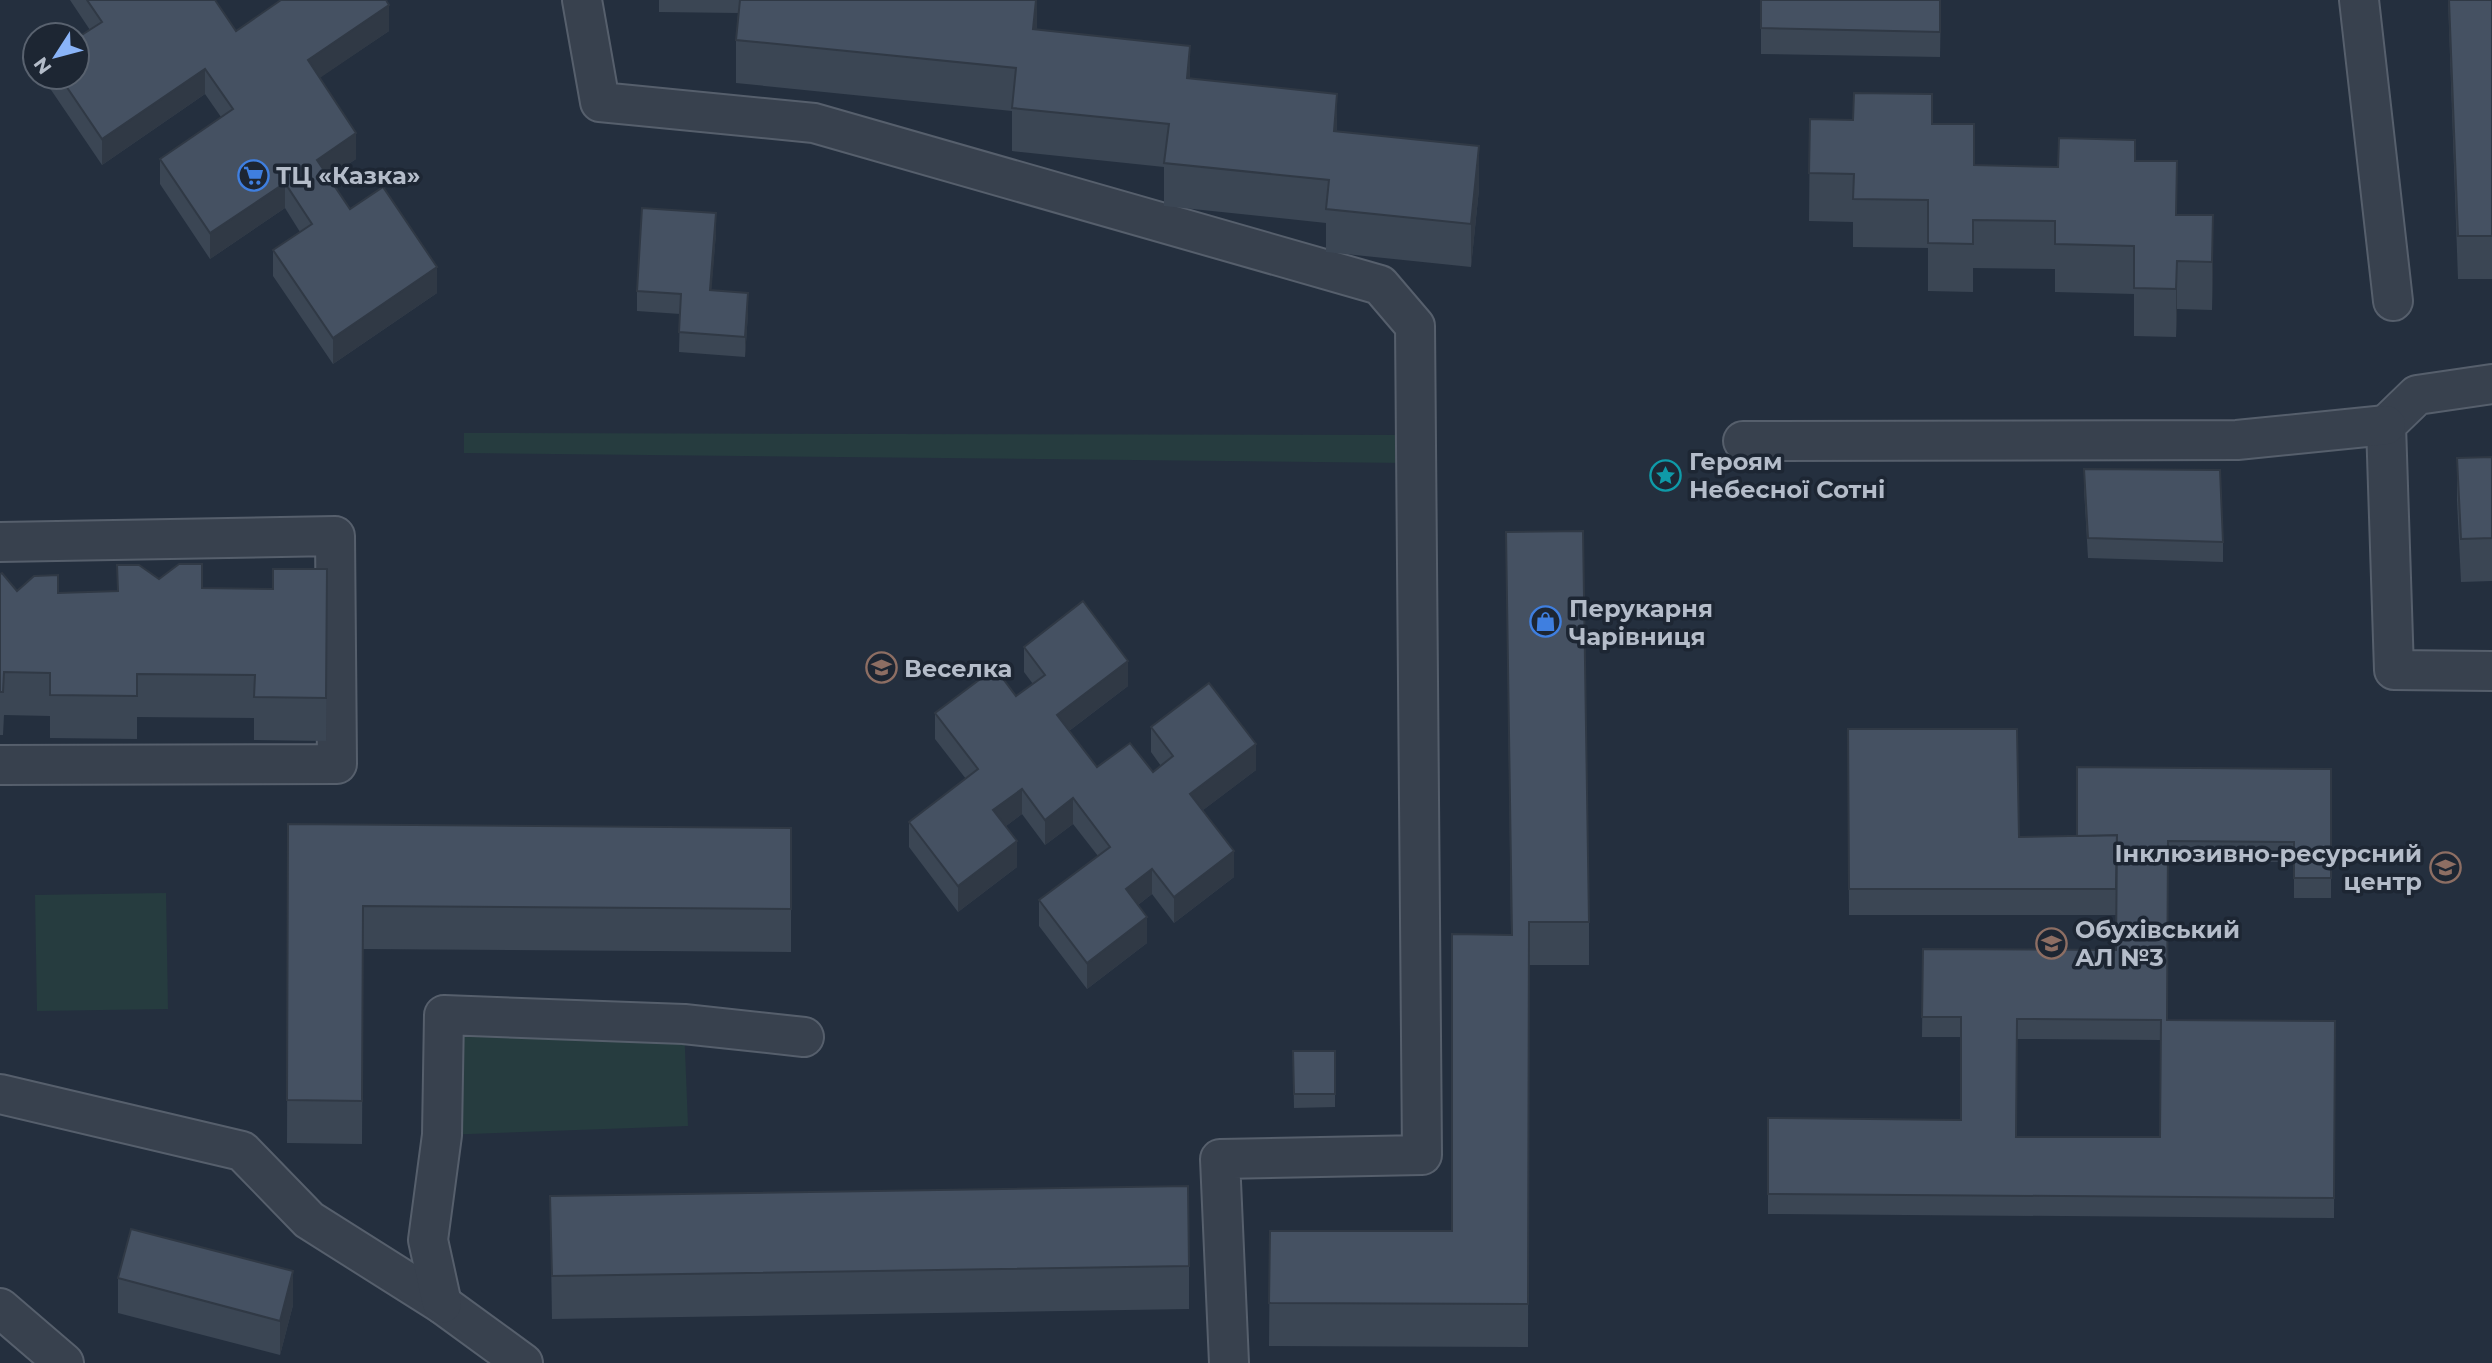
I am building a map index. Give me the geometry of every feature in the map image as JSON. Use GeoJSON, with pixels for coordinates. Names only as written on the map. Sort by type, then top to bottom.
{"type":"FeatureCollection","features":[{"type":"Feature","properties":{"kind":"street"},"geometry":{"type":"LineString","coordinates":[[583,0],[600,102],[814,123],[1380,285],[1415,326],[1422,1155],[1220,1159],[1229,1363]]}},
{"type":"Feature","properties":{"kind":"street"},"geometry":{"type":"LineString","coordinates":[[2359,0],[2393,301]]}},
{"type":"Feature","properties":{"kind":"street"},"geometry":{"type":"LineString","coordinates":[[1743,441],[2237,440],[2386,425],[2417,395],[2492,384]]}},
{"type":"Feature","properties":{"kind":"street"},"geometry":{"type":"LineString","coordinates":[[2386,425],[2394,670],[2492,671]]}},
{"type":"Feature","properties":{"kind":"street"},"geometry":{"type":"LineString","coordinates":[[0,542],[335,536],[337,764],[0,765]]}},
{"type":"Feature","properties":{"kind":"street"},"geometry":{"type":"LineString","coordinates":[[442,1304],[428,1240],[442,1135],[444,1015],[684,1024],[804,1037]]}},
{"type":"Feature","properties":{"kind":"street"},"geometry":{"type":"LineString","coordinates":[[0,1094],[242,1151],[309,1220],[442,1304],[523,1363]]}},
{"type":"Feature","properties":{"kind":"street"},"geometry":{"type":"LineString","coordinates":[[0,1308],[64,1363]]}},
{"type":"Feature","properties":{"kind":"green space"},"geometry":{"type":"Polygon","coordinates":[[[464,433],[1411,435],[1408,463],[464,453],[464,433]]]}},
{"type":"Feature","properties":{"kind":"green space"},"geometry":{"type":"Polygon","coordinates":[[[166,893],[168,1009],[37,1011],[35,895],[166,893]]]}},
{"type":"Feature","properties":{"kind":"green space"},"geometry":{"type":"Polygon","coordinates":[[[444,1015],[684,1024],[688,1126],[442,1135],[444,1015]]]}},
{"type":"Feature","properties":{"kind":"building","name":"ТЦ «Казка»"},"geometry":{"type":"Polygon","coordinates":[[[87,0],[215,0],[236,31],[281,0],[386,0],[389,5],[308,60],[356,133],[317,160],[350,209],[383,187],[437,267],[333,338],[273,250],[312,224],[285,183],[210,233],[160,159],[233,109],[205,69],[102,139],[69,91],[91,91],[91,29],[102,22],[87,0]]]}},
{"type":"Feature","properties":{"kind":"building"},"geometry":{"type":"Polygon","coordinates":[[[740,0],[1036,0],[1033,29],[1190,46],[1187,78],[1337,94],[1334,131],[1479,146],[1471,224],[1326,209],[1329,180],[1164,163],[1169,124],[1012,108],[1016,68],[736,40],[740,0]]]}},
{"type":"Feature","properties":{"kind":"building"},"geometry":{"type":"Polygon","coordinates":[[[1761,0],[1940,0],[1940,32],[1761,28],[1761,0]]]}},
{"type":"Feature","properties":{"kind":"building"},"geometry":{"type":"Polygon","coordinates":[[[2449,0],[2492,0],[2492,236],[2458,236],[2449,0]]]}},
{"type":"Feature","properties":{"kind":"building"},"geometry":{"type":"Polygon","coordinates":[[[1854,93],[1932,94],[1932,124],[1974,124],[1974,165],[2058,167],[2059,138],[2135,140],[2135,161],[2177,161],[2176,215],[2213,215],[2212,262],[2177,261],[2176,289],[2134,288],[2134,246],[2055,244],[2055,221],[1973,220],[1973,244],[1928,243],[1928,200],[1853,199],[1854,174],[1809,173],[1810,119],[1853,120],[1854,93]]]}},
{"type":"Feature","properties":{"kind":"building"},"geometry":{"type":"Polygon","coordinates":[[[642,208],[716,213],[710,290],[748,293],[745,337],[679,332],[681,294],[637,291],[642,208]]]}},
{"type":"Feature","properties":{"kind":"building"},"geometry":{"type":"Polygon","coordinates":[[[2492,457],[2492,538],[2461,539],[2457,458],[2492,457]]]}},
{"type":"Feature","properties":{"kind":"building"},"geometry":{"type":"Polygon","coordinates":[[[2084,469],[2220,470],[2223,542],[2088,538],[2084,469]]]}},
{"type":"Feature","properties":{"kind":"building"},"geometry":{"type":"Polygon","coordinates":[[[1583,531],[1589,922],[1529,922],[1528,1304],[1269,1303],[1270,1231],[1452,1231],[1452,934],[1512,935],[1506,532],[1583,531]]]}},
{"type":"Feature","properties":{"kind":"building"},"geometry":{"type":"Polygon","coordinates":[[[179,564],[202,564],[202,588],[273,589],[273,569],[327,569],[326,698],[254,697],[255,675],[137,674],[137,696],[50,695],[50,673],[4,672],[3,692],[0,692],[0,574],[2,573],[17,591],[34,576],[58,575],[58,593],[118,591],[117,565],[139,565],[159,579],[179,564]]]}},
{"type":"Feature","properties":{"kind":"building"},"geometry":{"type":"Polygon","coordinates":[[[1083,601],[1128,661],[1057,715],[1097,767],[1130,743],[1153,772],[1173,756],[1151,727],[1209,683],[1256,744],[1190,794],[1234,851],[1174,897],[1152,869],[1126,889],[1147,917],[1087,963],[1039,900],[1110,847],[1073,798],[1045,820],[1022,789],[993,810],[1017,841],[958,886],[909,822],[978,769],[935,713],[995,668],[1016,696],[1045,675],[1024,647],[1083,601]]]}},
{"type":"Feature","properties":{"kind":"building"},"geometry":{"type":"Polygon","coordinates":[[[1848,729],[2017,729],[2019,837],[2117,835],[2116,889],[1849,889],[1848,729]]]}},
{"type":"Feature","properties":{"kind":"building"},"geometry":{"type":"Polygon","coordinates":[[[2077,767],[2331,769],[2331,878],[2294,878],[2294,842],[2168,841],[2167,1020],[2335,1021],[2334,1198],[1768,1194],[1768,1118],[1961,1120],[1961,1017],[1922,1017],[1923,949],[2116,950],[2117,835],[2077,836],[2077,767]],[[2017,1019],[2016,1137],[2160,1137],[2161,1020],[2017,1019]]]}},
{"type":"Feature","properties":{"kind":"building"},"geometry":{"type":"Polygon","coordinates":[[[288,824],[791,828],[791,909],[363,906],[362,1101],[287,1100],[288,824]]]}},
{"type":"Feature","properties":{"kind":"building"},"geometry":{"type":"Polygon","coordinates":[[[1293,1051],[1335,1051],[1335,1094],[1294,1094],[1293,1051]]]}},
{"type":"Feature","properties":{"kind":"building"},"geometry":{"type":"Polygon","coordinates":[[[1188,1186],[1189,1266],[552,1276],[550,1196],[1188,1186]]]}},
{"type":"Feature","properties":{"kind":"building"},"geometry":{"type":"Polygon","coordinates":[[[131,1229],[293,1271],[280,1321],[118,1278],[131,1229]]]}},
{"type":"Feature","properties":{"kind":"place","name":"ТЦ «Казка»"},"geometry":{"type":"Point","coordinates":[253,175]}},
{"type":"Feature","properties":{"kind":"place","name":"Героям Небесної Сотні"},"geometry":{"type":"Point","coordinates":[1666,475]}},
{"type":"Feature","properties":{"kind":"place","name":"Перукарня Чарівниця"},"geometry":{"type":"Point","coordinates":[1546,622]}},
{"type":"Feature","properties":{"kind":"place","name":"Веселка"},"geometry":{"type":"Point","coordinates":[881,668]}},
{"type":"Feature","properties":{"kind":"place","name":"Інклюзивно-ресурсний центр"},"geometry":{"type":"Point","coordinates":[2445,867]}},
{"type":"Feature","properties":{"kind":"place","name":"Обухівський АЛ №3"},"geometry":{"type":"Point","coordinates":[2052,943]}}]}
